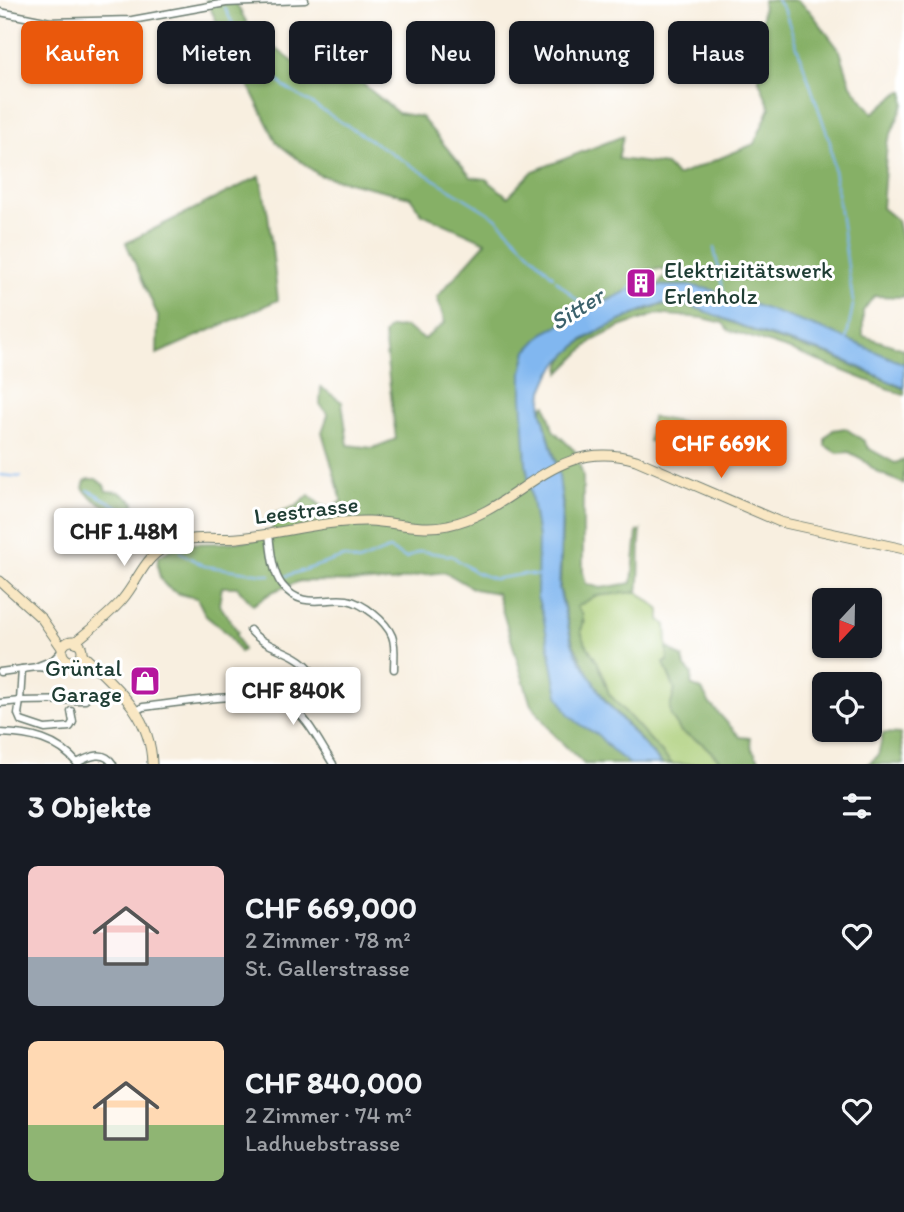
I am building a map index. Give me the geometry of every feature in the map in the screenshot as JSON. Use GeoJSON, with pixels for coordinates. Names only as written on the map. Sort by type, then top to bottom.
{"type":"FeatureCollection","features":[{"type":"Feature","properties":{"kind":"street"},"geometry":{"type":"LineString","coordinates":[[0,12],[50,22],[132,20],[226,3],[305,0]]}},
{"type":"Feature","properties":{"kind":"street","name":"Leestrasse"},"geometry":{"type":"LineString","coordinates":[[72,651],[124,598],[149,559],[165,547],[186,539],[236,538],[359,521],[435,527],[458,523],[556,467],[575,458],[603,454],[629,458],[780,522],[904,549]]}},
{"type":"Feature","properties":{"kind":"street"},"geometry":{"type":"LineString","coordinates":[[269,534],[273,562],[281,584],[301,599],[314,602],[344,600],[366,609],[385,625],[392,635],[394,668]]}},
{"type":"Feature","properties":{"kind":"street"},"geometry":{"type":"LineString","coordinates":[[0,581],[72,651],[123,693],[136,711],[149,740],[152,764]]}},
{"type":"Feature","properties":{"kind":"street"},"geometry":{"type":"LineString","coordinates":[[250,630],[257,639],[309,666],[308,674],[281,698]]}},
{"type":"Feature","properties":{"kind":"street"},"geometry":{"type":"LineString","coordinates":[[0,672],[37,667],[72,651]]}},
{"type":"Feature","properties":{"kind":"street"},"geometry":{"type":"LineString","coordinates":[[22,669],[18,714],[21,721],[46,729],[70,727],[73,722],[71,711]]}},
{"type":"Feature","properties":{"kind":"street"},"geometry":{"type":"LineString","coordinates":[[136,711],[143,707],[250,696],[281,698],[307,722],[333,764]]}},
{"type":"Feature","properties":{"kind":"street"},"geometry":{"type":"LineString","coordinates":[[0,703],[85,700]]}},
{"type":"Feature","properties":{"kind":"street"},"geometry":{"type":"LineString","coordinates":[[0,733],[44,738],[61,747],[77,763],[99,755],[107,757],[113,764]]}},
{"type":"Feature","properties":{"kind":"green space"},"geometry":{"type":"Polygon","coordinates":[[[206,0],[234,0],[246,21],[216,21],[206,0]]]}},
{"type":"Feature","properties":{"kind":"green space"},"geometry":{"type":"Polygon","coordinates":[[[763,0],[797,0],[810,11],[840,51],[851,85],[873,113],[900,92],[904,92],[904,104],[887,143],[882,208],[897,220],[904,249],[904,297],[874,296],[863,311],[863,336],[904,349],[904,364],[830,332],[746,303],[692,286],[657,286],[667,273],[662,269],[648,270],[633,281],[635,290],[610,299],[544,333],[527,351],[522,372],[526,463],[538,537],[539,605],[558,695],[582,726],[597,734],[630,764],[584,764],[553,734],[530,702],[497,593],[474,589],[445,572],[393,582],[300,581],[274,591],[253,605],[237,587],[222,587],[219,604],[238,632],[236,634],[243,650],[240,652],[227,633],[206,616],[197,598],[173,591],[162,582],[158,557],[174,548],[189,544],[228,543],[273,537],[271,515],[297,506],[309,495],[320,505],[330,509],[342,501],[322,432],[328,415],[320,404],[321,387],[342,402],[348,445],[373,448],[396,439],[384,335],[389,328],[405,327],[424,339],[445,323],[437,297],[486,242],[422,214],[410,197],[319,175],[277,143],[248,84],[275,84],[275,48],[289,58],[289,84],[363,84],[398,113],[421,117],[471,177],[486,179],[508,197],[533,171],[623,136],[618,159],[666,165],[677,176],[754,144],[770,108],[761,84],[769,84],[769,21],[762,21],[763,0]]]}},
{"type":"Feature","properties":{"kind":"green space"},"geometry":{"type":"Polygon","coordinates":[[[260,176],[268,214],[278,300],[157,354],[158,316],[126,243],[260,176]]]}},
{"type":"Feature","properties":{"kind":"green space"},"geometry":{"type":"Polygon","coordinates":[[[662,305],[689,306],[760,334],[832,356],[904,389],[904,395],[793,351],[728,330],[723,323],[703,318],[657,314],[620,327],[592,341],[560,373],[562,362],[579,344],[622,320],[662,305]]]}},
{"type":"Feature","properties":{"kind":"green space"},"geometry":{"type":"Polygon","coordinates":[[[546,405],[553,430],[575,451],[583,476],[583,572],[586,584],[601,588],[632,583],[637,532],[641,530],[638,592],[595,596],[577,607],[583,615],[581,631],[584,641],[598,663],[609,694],[672,764],[662,764],[606,701],[573,643],[560,589],[563,503],[556,461],[542,414],[543,406],[546,405]]]}},
{"type":"Feature","properties":{"kind":"green space"},"geometry":{"type":"Polygon","coordinates":[[[652,417],[694,425],[690,448],[649,441],[652,417]]]}},
{"type":"Feature","properties":{"kind":"green space"},"geometry":{"type":"Polygon","coordinates":[[[845,428],[864,441],[868,448],[895,463],[904,460],[904,484],[877,472],[849,452],[838,453],[825,446],[825,438],[833,430],[845,428]]]}},
{"type":"Feature","properties":{"kind":"green space"},"geometry":{"type":"Polygon","coordinates":[[[96,479],[104,485],[106,491],[119,492],[134,502],[136,535],[141,540],[135,546],[127,541],[118,529],[127,520],[93,498],[83,488],[85,481],[96,479]]]}},
{"type":"Feature","properties":{"kind":"green space"},"geometry":{"type":"Polygon","coordinates":[[[638,592],[660,610],[660,620],[666,625],[668,661],[664,663],[675,690],[670,708],[671,716],[681,732],[702,743],[724,764],[672,764],[609,694],[602,671],[584,641],[581,632],[584,621],[577,607],[595,596],[638,592]]]}},
{"type":"Feature","properties":{"kind":"green space"},"geometry":{"type":"Polygon","coordinates":[[[667,647],[683,658],[685,667],[692,674],[691,685],[702,690],[710,704],[740,737],[750,738],[752,749],[762,764],[724,764],[702,743],[681,732],[671,716],[670,708],[675,690],[664,663],[668,661],[667,647]]]}},
{"type":"Feature","properties":{"kind":"green space"},"geometry":{"type":"Polygon","coordinates":[[[883,733],[900,734],[904,764],[868,764],[878,756],[883,733]]]}},
{"type":"Feature","properties":{"kind":"water"},"geometry":{"type":"Polygon","coordinates":[[[657,286],[692,286],[713,290],[830,332],[904,364],[904,388],[833,355],[760,333],[689,305],[661,304],[648,308],[584,339],[560,361],[543,391],[541,409],[559,476],[562,504],[559,589],[576,653],[605,701],[661,764],[630,764],[597,734],[569,715],[558,695],[537,597],[538,537],[526,463],[522,372],[527,351],[544,333],[627,291],[657,286]]]}},
{"type":"Feature","properties":{"kind":"waterway"},"geometry":{"type":"LineString","coordinates":[[777,0],[785,12],[830,142],[853,302]]}},
{"type":"Feature","properties":{"kind":"waterway"},"geometry":{"type":"LineString","coordinates":[[225,8],[238,35],[283,86],[495,217],[553,276]]}},
{"type":"Feature","properties":{"kind":"waterway"},"geometry":{"type":"LineString","coordinates":[[714,248],[724,294]]}},
{"type":"Feature","properties":{"kind":"waterway","name":"Sitter"},"geometry":{"type":"LineString","coordinates":[[556,280],[588,310]]}},
{"type":"Feature","properties":{"kind":"waterway"},"geometry":{"type":"LineString","coordinates":[[627,292],[635,282]]}},
{"type":"Feature","properties":{"kind":"waterway"},"geometry":{"type":"LineString","coordinates":[[846,342],[853,305]]}},
{"type":"Feature","properties":{"kind":"waterway"},"geometry":{"type":"LineString","coordinates":[[0,475],[21,477]]}},
{"type":"Feature","properties":{"kind":"waterway"},"geometry":{"type":"LineString","coordinates":[[88,490],[126,511]]}},
{"type":"Feature","properties":{"kind":"waterway"},"geometry":{"type":"LineString","coordinates":[[286,576],[344,557],[358,562],[389,549],[406,558],[420,551],[452,556],[475,572],[494,579],[525,574],[540,576]]}},
{"type":"Feature","properties":{"kind":"waterway"},"geometry":{"type":"LineString","coordinates":[[180,552],[204,566],[270,575]]}},
{"type":"Feature","properties":{"kind":"place","name":"Elektrizitätswerk Erlenholz"},"geometry":{"type":"Point","coordinates":[641,283]}},
{"type":"Feature","properties":{"kind":"place","name":"Grüntal Garage"},"geometry":{"type":"Point","coordinates":[145,681]}}]}
